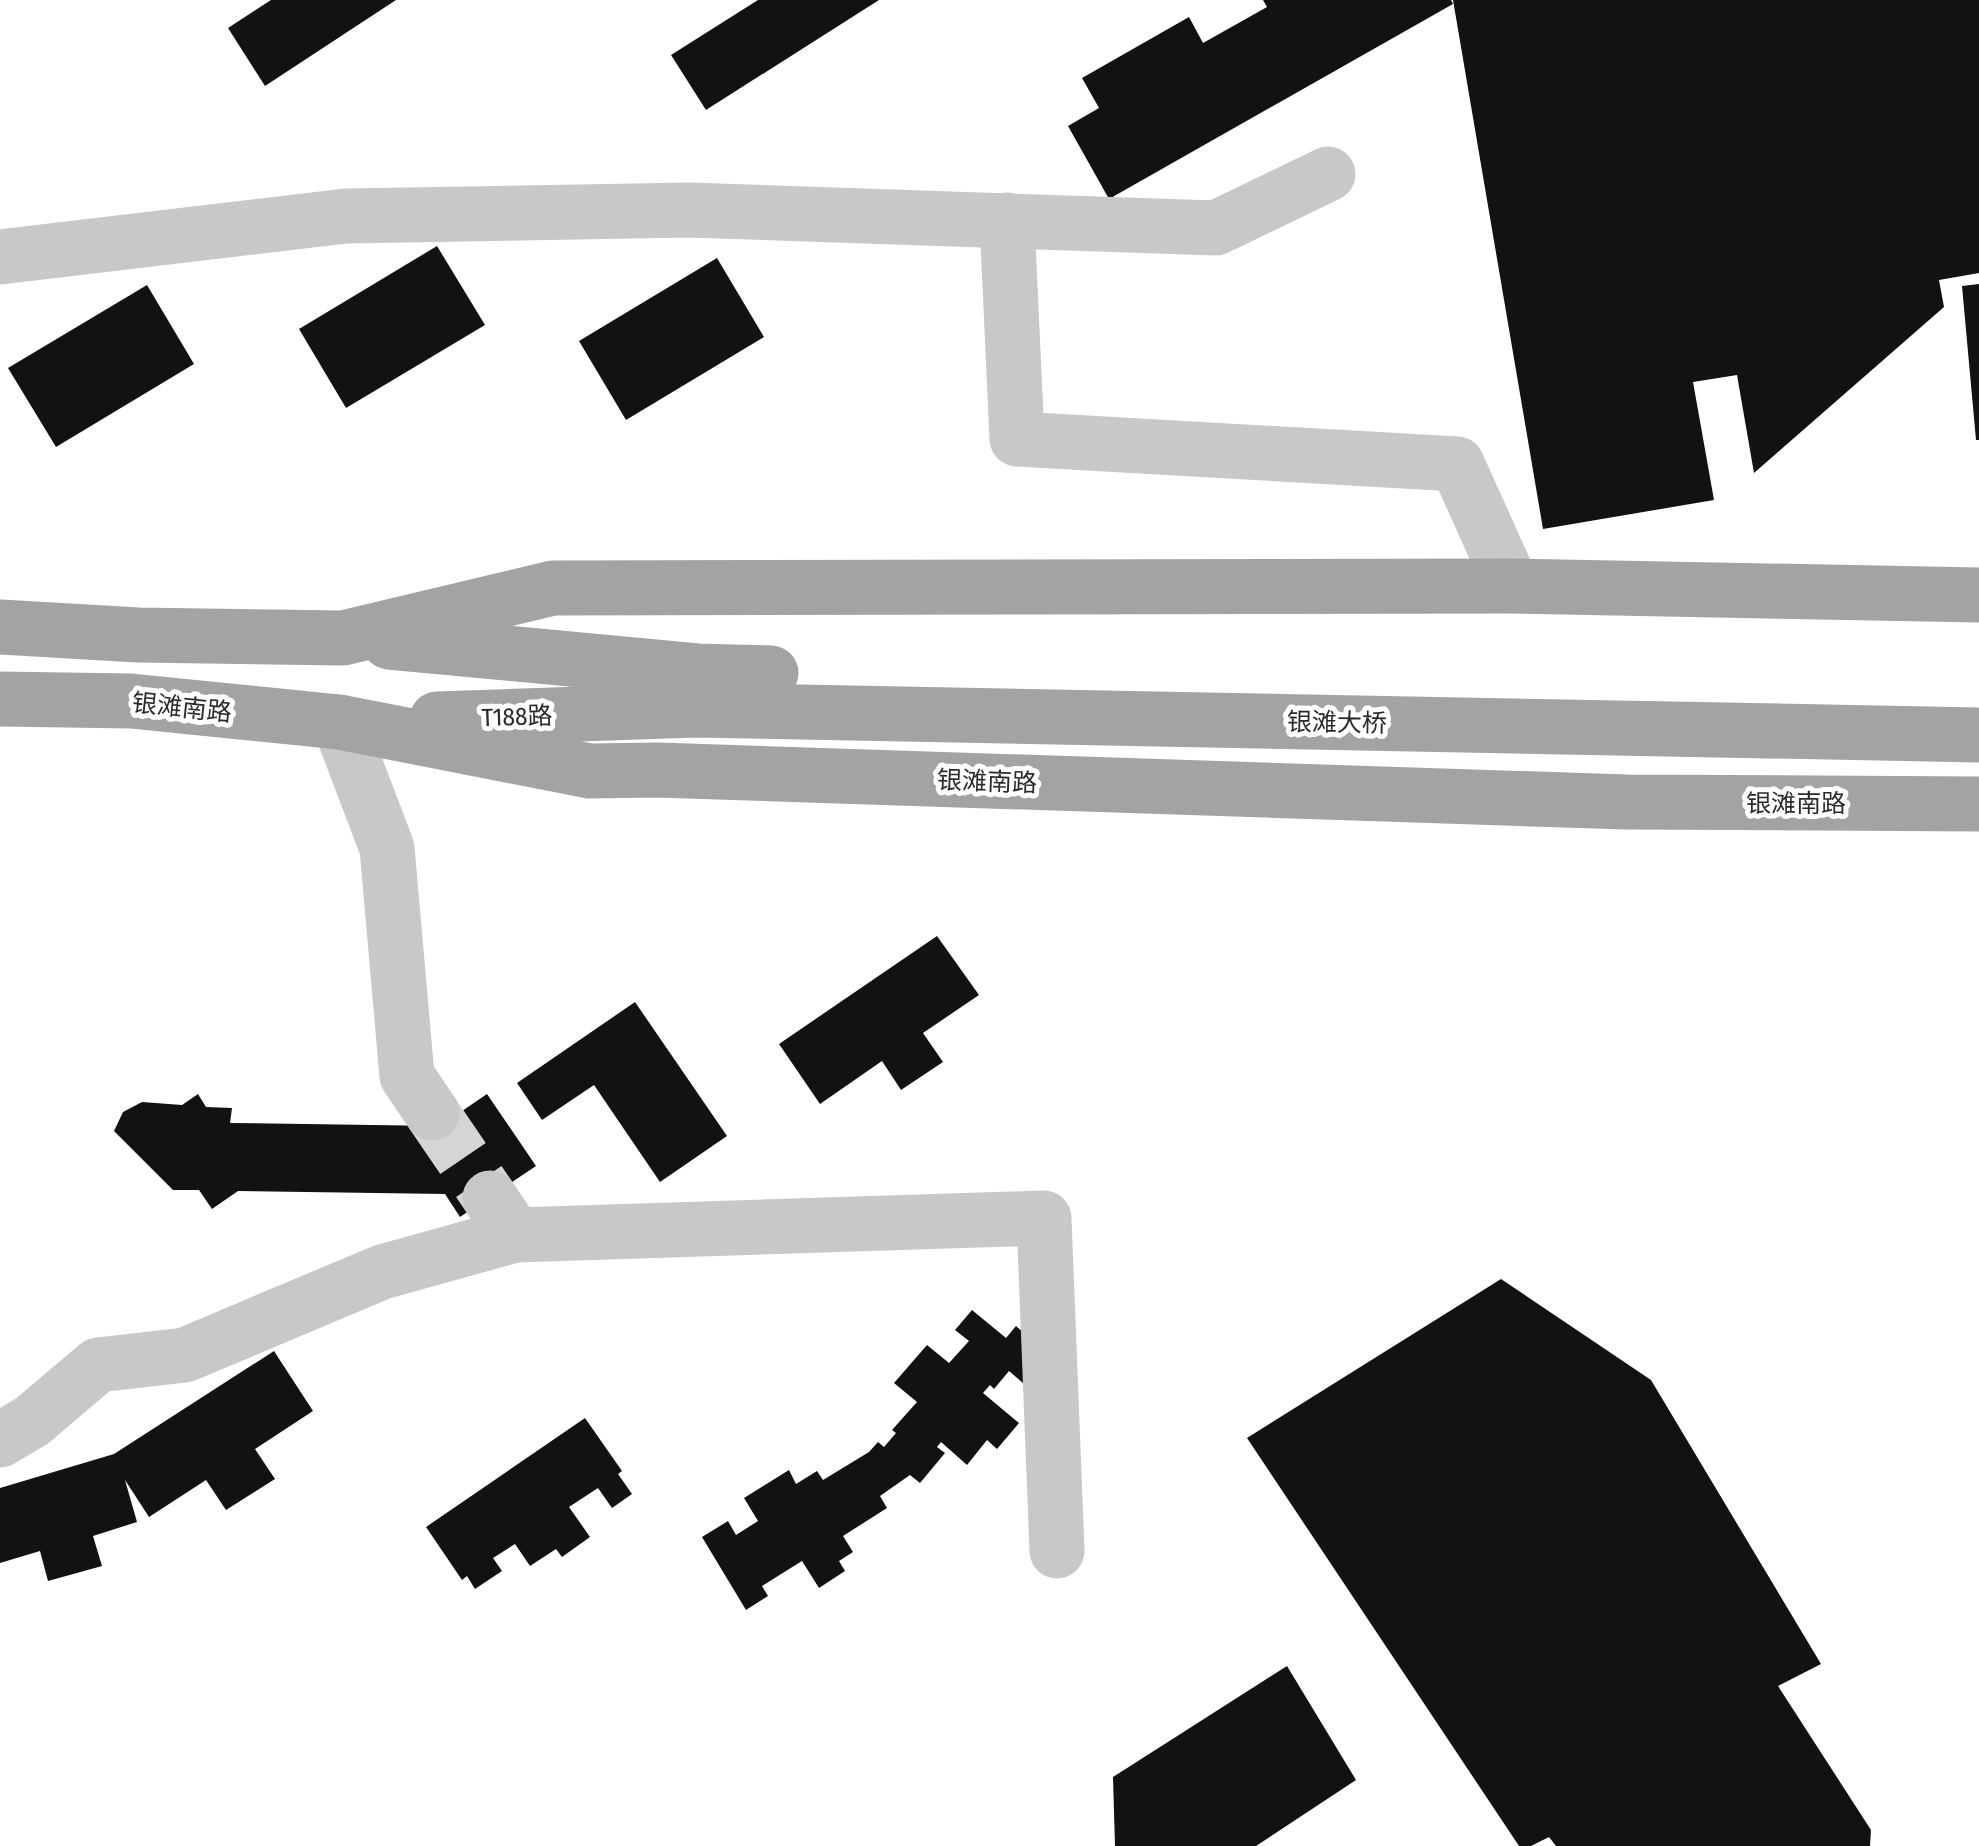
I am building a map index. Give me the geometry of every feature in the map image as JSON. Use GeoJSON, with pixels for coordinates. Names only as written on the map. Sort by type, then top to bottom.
{"type":"FeatureCollection","features":[{"type":"Feature","properties":{"kind":"main road"},"geometry":{"type":"LineString","coordinates":[[344,638],[554,588],[1512,586],[1979,595]]}},
{"type":"Feature","properties":{"kind":"main road"},"geometry":{"type":"LineString","coordinates":[[0,627],[138,635],[344,638],[696,691]]}},
{"type":"Feature","properties":{"kind":"main road","name":"银滩大桥"},"geometry":{"type":"LineString","coordinates":[[696,691],[1979,696]]}},
{"type":"Feature","properties":{"kind":"main road","name":"银滩大桥"},"geometry":{"type":"LineString","coordinates":[[696,691],[1979,734]]}},
{"type":"Feature","properties":{"kind":"main road","name":"T188路"},"geometry":{"type":"LineString","coordinates":[[339,722],[696,691]]}},
{"type":"Feature","properties":{"kind":"main road","name":"银滩南路"},"geometry":{"type":"LineString","coordinates":[[0,699],[130,700],[339,722],[590,771],[657,770],[1626,802],[1979,804]]}},
{"type":"Feature","properties":{"kind":"street"},"geometry":{"type":"LineString","coordinates":[[0,257],[346,216],[689,210],[1216,228],[1328,174]]}},
{"type":"Feature","properties":{"kind":"street"},"geometry":{"type":"LineString","coordinates":[[1006,220],[1017,439],[1457,464],[1512,586]]}},
{"type":"Feature","properties":{"kind":"street"},"geometry":{"type":"LineString","coordinates":[[339,722],[387,848],[406,1076],[432,1113]]}},
{"type":"Feature","properties":{"kind":"street"},"geometry":{"type":"LineString","coordinates":[[0,1440],[32,1420],[98,1365],[185,1355],[502,1217],[1044,1218],[1057,1551]]}},
{"type":"Feature","properties":{"kind":"building"},"geometry":{"type":"Polygon","coordinates":[[[271,0],[396,0],[265,86],[228,28],[271,0]]]}},
{"type":"Feature","properties":{"kind":"building"},"geometry":{"type":"Polygon","coordinates":[[[758,0],[879,0],[706,110],[671,55],[758,0]]]}},
{"type":"Feature","properties":{"kind":"building"},"geometry":{"type":"Polygon","coordinates":[[[1263,0],[1451,0],[1453,4],[1109,199],[1068,126],[1099,108],[1082,78],[1189,17],[1203,43],[1267,7],[1263,0]]]}},
{"type":"Feature","properties":{"kind":"building"},"geometry":{"type":"Polygon","coordinates":[[[1453,0],[1979,0],[1979,273],[1939,280],[1944,307],[1754,473],[1737,375],[1693,382],[1714,500],[1543,529],[1453,0]]]}},
{"type":"Feature","properties":{"kind":"building"},"geometry":{"type":"Polygon","coordinates":[[[437,246],[485,325],[346,408],[299,329],[437,246]]]}},
{"type":"Feature","properties":{"kind":"building"},"geometry":{"type":"Polygon","coordinates":[[[717,258],[764,337],[626,420],[579,341],[717,258]]]}},
{"type":"Feature","properties":{"kind":"building"},"geometry":{"type":"Polygon","coordinates":[[[1979,284],[1979,440],[1976,440],[1962,286],[1979,284]]]}},
{"type":"Feature","properties":{"kind":"building"},"geometry":{"type":"Polygon","coordinates":[[[147,285],[194,364],[56,447],[8,368],[147,285]]]}},
{"type":"Feature","properties":{"kind":"building"},"geometry":{"type":"Polygon","coordinates":[[[937,936],[979,995],[923,1033],[943,1062],[901,1090],[882,1061],[820,1104],[779,1044],[937,936]]]}},
{"type":"Feature","properties":{"kind":"building"},"geometry":{"type":"Polygon","coordinates":[[[635,1002],[727,1136],[660,1182],[594,1085],[542,1120],[517,1083],[635,1002]]]}},
{"type":"Feature","properties":{"kind":"building"},"geometry":{"type":"Polygon","coordinates":[[[198,1094],[206,1107],[232,1108],[230,1123],[440,1126],[487,1094],[536,1166],[460,1217],[445,1194],[238,1191],[212,1209],[199,1190],[173,1190],[114,1131],[123,1112],[142,1102],[182,1105],[198,1094]]]}},
{"type":"Feature","properties":{"kind":"building"},"geometry":{"type":"Polygon","coordinates":[[[1501,1279],[1651,1380],[1821,1664],[1778,1686],[1871,1830],[1870,1846],[1556,1846],[1549,1837],[1531,1846],[1519,1846],[1247,1438],[1501,1279]]]}},
{"type":"Feature","properties":{"kind":"building"},"geometry":{"type":"Polygon","coordinates":[[[972,1310],[1006,1338],[1016,1326],[1034,1342],[1023,1383],[1009,1371],[994,1389],[990,1385],[983,1393],[1019,1423],[997,1449],[987,1440],[967,1465],[941,1442],[937,1447],[945,1453],[920,1483],[910,1475],[880,1496],[887,1508],[843,1536],[853,1552],[839,1561],[845,1571],[819,1588],[802,1561],[762,1586],[768,1596],[746,1610],[702,1537],[728,1521],[736,1535],[758,1521],[744,1498],[789,1470],[796,1484],[817,1471],[823,1480],[869,1452],[878,1442],[884,1447],[896,1433],[892,1430],[917,1402],[894,1383],[927,1345],[949,1363],[969,1341],[955,1330],[972,1310]]]}},
{"type":"Feature","properties":{"kind":"building"},"geometry":{"type":"Polygon","coordinates":[[[274,1351],[313,1411],[255,1449],[275,1479],[226,1510],[206,1480],[149,1517],[125,1480],[137,1522],[93,1536],[102,1566],[48,1581],[40,1551],[0,1563],[0,1488],[114,1454],[274,1351]]]}},
{"type":"Feature","properties":{"kind":"building"},"geometry":{"type":"Polygon","coordinates":[[[585,1418],[622,1471],[618,1474],[632,1494],[612,1508],[598,1488],[569,1507],[590,1537],[562,1557],[556,1549],[530,1566],[515,1544],[493,1558],[502,1571],[475,1589],[467,1576],[462,1580],[426,1527],[585,1418]]]}},
{"type":"Feature","properties":{"kind":"building"},"geometry":{"type":"Polygon","coordinates":[[[1287,1666],[1356,1780],[1256,1846],[1115,1846],[1113,1777],[1287,1666]]]}},
{"type":"Feature","properties":{"kind":"tunnel"},"geometry":{"type":"LineString","coordinates":[[432,1113],[490,1198]]}}]}
